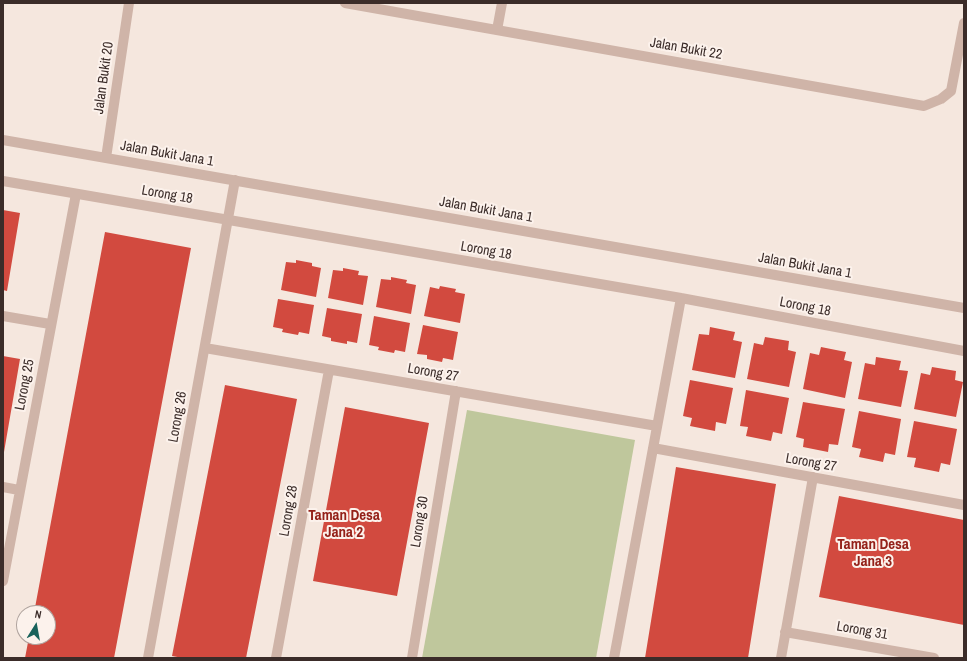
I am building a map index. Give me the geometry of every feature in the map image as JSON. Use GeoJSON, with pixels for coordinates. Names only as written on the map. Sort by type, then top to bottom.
{"type":"FeatureCollection","features":[{"type":"Feature","properties":{"kind":"street","name":"Jalan Bukit 20"},"geometry":{"type":"LineString","coordinates":[[106,158],[129,3]]}},
{"type":"Feature","properties":{"kind":"street","name":"Jalan Bukit 22"},"geometry":{"type":"LineString","coordinates":[[345,3],[924,106],[941,99],[951,91],[964,23]]}},
{"type":"Feature","properties":{"kind":"street"},"geometry":{"type":"LineString","coordinates":[[497,30],[502,3]]}},
{"type":"Feature","properties":{"kind":"street","name":"Jalan Bukit Jana 1"},"geometry":{"type":"LineString","coordinates":[[3,140],[964,308]]}},
{"type":"Feature","properties":{"kind":"street","name":"Lorong 26"},"geometry":{"type":"LineString","coordinates":[[148,658],[235,180]]}},
{"type":"Feature","properties":{"kind":"street","name":"Lorong 18"},"geometry":{"type":"LineString","coordinates":[[3,181],[681,298],[964,351]]}},
{"type":"Feature","properties":{"kind":"street","name":"Lorong 25"},"geometry":{"type":"LineString","coordinates":[[3,581],[50,324],[76,194]]}},
{"type":"Feature","properties":{"kind":"street"},"geometry":{"type":"LineString","coordinates":[[614,658],[681,298]]}},
{"type":"Feature","properties":{"kind":"street"},"geometry":{"type":"LineString","coordinates":[[3,316],[50,324]]}},
{"type":"Feature","properties":{"kind":"street","name":"Lorong 27"},"geometry":{"type":"LineString","coordinates":[[204,348],[657,426]]}},
{"type":"Feature","properties":{"kind":"street","name":"Lorong 28"},"geometry":{"type":"LineString","coordinates":[[276,658],[329,370]]}},
{"type":"Feature","properties":{"kind":"street","name":"Lorong 30"},"geometry":{"type":"LineString","coordinates":[[412,658],[456,391]]}},
{"type":"Feature","properties":{"kind":"street","name":"Lorong 27"},"geometry":{"type":"LineString","coordinates":[[653,448],[964,505]]}},
{"type":"Feature","properties":{"kind":"street"},"geometry":{"type":"LineString","coordinates":[[781,658],[813,477]]}},
{"type":"Feature","properties":{"kind":"street"},"geometry":{"type":"LineString","coordinates":[[3,487],[19,490]]}},
{"type":"Feature","properties":{"kind":"street","name":"Lorong 31"},"geometry":{"type":"LineString","coordinates":[[785,632],[934,658]]}},
{"type":"Feature","properties":{"kind":"green space"},"geometry":{"type":"Polygon","coordinates":[[[467,410],[635,440],[596,658],[422,658],[467,410]]]}},
{"type":"Feature","properties":{"kind":"building"},"geometry":{"type":"Polygon","coordinates":[[[3,210],[20,213],[7,291],[3,290],[3,210]]]}},
{"type":"Feature","properties":{"kind":"building"},"geometry":{"type":"Polygon","coordinates":[[[105,232],[191,248],[114,658],[25,658],[27,645],[56,645],[56,605],[35,605],[105,232]]]}},
{"type":"Feature","properties":{"kind":"building"},"geometry":{"type":"Polygon","coordinates":[[[296,260],[312,263],[312,266],[321,268],[316,297],[281,290],[286,262],[296,263],[296,260]]]}},
{"type":"Feature","properties":{"kind":"building"},"geometry":{"type":"Polygon","coordinates":[[[343,268],[359,271],[358,275],[368,276],[363,305],[328,298],[333,270],[343,271],[343,268]]]}},
{"type":"Feature","properties":{"kind":"building"},"geometry":{"type":"Polygon","coordinates":[[[391,277],[407,280],[406,283],[416,285],[411,314],[376,307],[381,279],[391,280],[391,277]]]}},
{"type":"Feature","properties":{"kind":"building"},"geometry":{"type":"Polygon","coordinates":[[[440,286],[456,289],[455,292],[465,294],[460,323],[424,316],[430,287],[439,289],[440,286]]]}},
{"type":"Feature","properties":{"kind":"building"},"geometry":{"type":"Polygon","coordinates":[[[278,299],[314,305],[309,334],[299,332],[298,335],[282,332],[283,329],[273,327],[278,299]]]}},
{"type":"Feature","properties":{"kind":"building"},"geometry":{"type":"Polygon","coordinates":[[[327,308],[362,314],[357,343],[347,341],[347,344],[331,341],[331,338],[322,336],[327,308]]]}},
{"type":"Feature","properties":{"kind":"building"},"geometry":{"type":"Polygon","coordinates":[[[374,316],[410,323],[405,352],[395,350],[394,353],[378,350],[379,347],[369,345],[374,316]]]}},
{"type":"Feature","properties":{"kind":"building"},"geometry":{"type":"Polygon","coordinates":[[[423,325],[458,332],[453,360],[443,358],[442,362],[427,359],[427,355],[417,354],[423,325]]]}},
{"type":"Feature","properties":{"kind":"building"},"geometry":{"type":"Polygon","coordinates":[[[710,327],[735,332],[733,340],[742,342],[735,378],[692,370],[699,334],[709,335],[710,327]]]}},
{"type":"Feature","properties":{"kind":"building"},"geometry":{"type":"Polygon","coordinates":[[[765,337],[789,341],[788,350],[796,352],[789,387],[747,379],[754,343],[763,345],[765,337]]]}},
{"type":"Feature","properties":{"kind":"building"},"geometry":{"type":"Polygon","coordinates":[[[821,347],[846,352],[844,360],[852,362],[845,398],[803,389],[810,353],[819,355],[821,347]]]}},
{"type":"Feature","properties":{"kind":"building"},"geometry":{"type":"Polygon","coordinates":[[[3,356],[20,359],[4,452],[3,452],[3,356]]]}},
{"type":"Feature","properties":{"kind":"building"},"geometry":{"type":"Polygon","coordinates":[[[876,357],[901,361],[899,370],[908,371],[901,407],[858,399],[865,363],[875,365],[876,357]]]}},
{"type":"Feature","properties":{"kind":"building"},"geometry":{"type":"Polygon","coordinates":[[[932,367],[956,371],[955,380],[963,382],[956,417],[914,409],[921,373],[930,375],[932,367]]]}},
{"type":"Feature","properties":{"kind":"building"},"geometry":{"type":"Polygon","coordinates":[[[690,380],[733,388],[726,424],[716,422],[715,431],[690,426],[692,418],[683,416],[690,380]]]}},
{"type":"Feature","properties":{"kind":"building"},"geometry":{"type":"Polygon","coordinates":[[[225,385],[297,399],[246,658],[183,658],[172,656],[225,385]]]}},
{"type":"Feature","properties":{"kind":"building"},"geometry":{"type":"Polygon","coordinates":[[[746,390],[789,398],[782,434],[773,432],[771,441],[746,436],[748,427],[740,426],[746,390]]]}},
{"type":"Feature","properties":{"kind":"building"},"geometry":{"type":"Polygon","coordinates":[[[803,402],[845,409],[838,445],[829,444],[828,452],[803,447],[804,439],[796,437],[803,402]]]}},
{"type":"Feature","properties":{"kind":"building"},"geometry":{"type":"Polygon","coordinates":[[[345,407],[429,423],[397,596],[313,581],[345,407]]]}},
{"type":"Feature","properties":{"kind":"building"},"geometry":{"type":"Polygon","coordinates":[[[859,411],[901,419],[895,455],[885,453],[883,462],[859,457],[861,449],[852,447],[859,411]]]}},
{"type":"Feature","properties":{"kind":"building"},"geometry":{"type":"Polygon","coordinates":[[[914,421],[957,429],[950,465],[941,463],[939,472],[914,467],[916,458],[907,457],[914,421]]]}},
{"type":"Feature","properties":{"kind":"building"},"geometry":{"type":"Polygon","coordinates":[[[676,467],[776,484],[748,658],[645,658],[676,467]]]}},
{"type":"Feature","properties":{"kind":"building"},"geometry":{"type":"Polygon","coordinates":[[[839,496],[964,520],[964,625],[819,597],[839,496]]]}},
{"type":"Feature","properties":{"kind":"district","name":"Taman Desa Jana 2"},"geometry":{"type":"Point","coordinates":[344,524]}},
{"type":"Feature","properties":{"kind":"district","name":"Taman Desa Jana 3"},"geometry":{"type":"Point","coordinates":[873,554]}}]}
